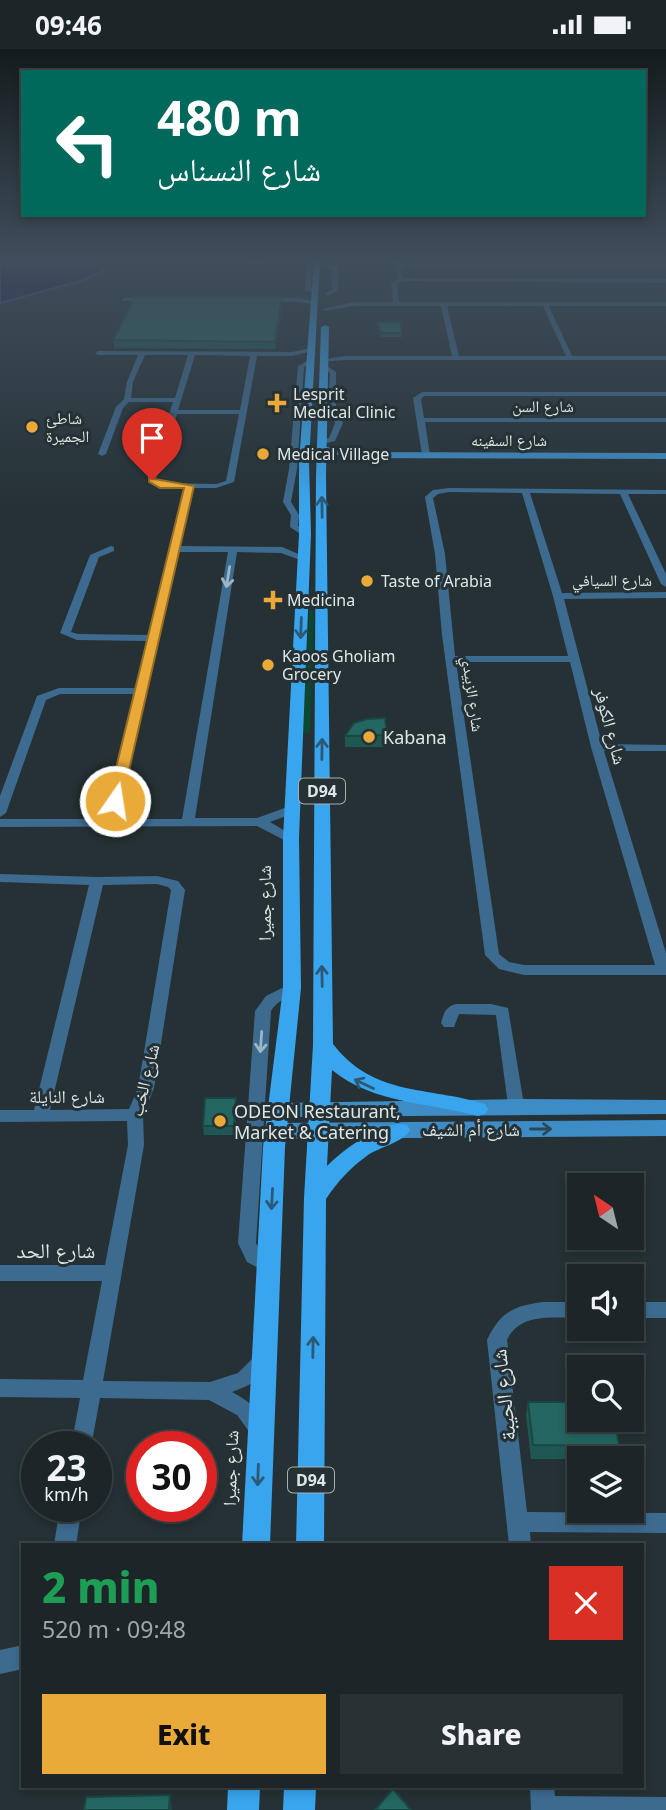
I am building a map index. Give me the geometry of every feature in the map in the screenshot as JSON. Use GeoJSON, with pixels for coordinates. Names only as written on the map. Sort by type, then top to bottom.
{"type":"FeatureCollection","features":[{"type":"Feature","properties":{"kind":"main road","name":"شارع جميرا"},"geometry":{"type":"LineString","coordinates":[[256,1543],[277,1121],[292,988],[291,838],[305,538],[303,477],[312,342]]}},
{"type":"Feature","properties":{"kind":"main road","name":"D94"},"geometry":{"type":"LineString","coordinates":[[310,1543],[315,1198],[323,1045],[324,342]]}},
{"type":"Feature","properties":{"kind":"main road"},"geometry":{"type":"LineString","coordinates":[[303,477],[322,469]]}},
{"type":"Feature","properties":{"kind":"main road"},"geometry":{"type":"LineString","coordinates":[[323,1045],[340,1069],[376,1090],[446,1099],[478,1109]]}},
{"type":"Feature","properties":{"kind":"main road"},"geometry":{"type":"LineString","coordinates":[[315,1198],[341,1164],[378,1138],[400,1130]]}},
{"type":"Feature","properties":{"kind":"main road"},"geometry":{"type":"LineString","coordinates":[[243,1810],[244,1788]]}},
{"type":"Feature","properties":{"kind":"main road"},"geometry":{"type":"LineString","coordinates":[[299,1810],[300,1788]]}},
{"type":"Feature","properties":{"kind":"street"},"geometry":{"type":"LineString","coordinates":[[452,342],[456,358]]}},
{"type":"Feature","properties":{"kind":"street"},"geometry":{"type":"LineString","coordinates":[[563,342],[570,358]]}},
{"type":"Feature","properties":{"kind":"street"},"geometry":{"type":"LineString","coordinates":[[98,353],[311,356]]}},
{"type":"Feature","properties":{"kind":"street"},"geometry":{"type":"LineString","coordinates":[[102,454],[120,407],[127,400],[132,387],[130,382],[142,354]]}},
{"type":"Feature","properties":{"kind":"street"},"geometry":{"type":"LineString","coordinates":[[192,354],[152,480],[160,485],[216,486],[230,482],[254,354]]}},
{"type":"Feature","properties":{"kind":"street"},"geometry":{"type":"LineString","coordinates":[[282,550],[305,538],[294,527],[295,515],[287,502],[293,470],[301,366],[311,356]]}},
{"type":"Feature","properties":{"kind":"street"},"geometry":{"type":"LineString","coordinates":[[323,360],[666,358]]}},
{"type":"Feature","properties":{"kind":"street"},"geometry":{"type":"LineString","coordinates":[[322,446],[332,439],[339,423],[332,406],[333,372],[323,360]]}},
{"type":"Feature","properties":{"kind":"street"},"geometry":{"type":"LineString","coordinates":[[426,456],[418,397],[425,394],[666,394]]}},
{"type":"Feature","properties":{"kind":"street"},"geometry":{"type":"LineString","coordinates":[[127,400],[177,401]]}},
{"type":"Feature","properties":{"kind":"street"},"geometry":{"type":"LineString","coordinates":[[175,412],[243,412]]}},
{"type":"Feature","properties":{"kind":"street","name":"شارع السن"},"geometry":{"type":"LineString","coordinates":[[419,420],[666,421]]}},
{"type":"Feature","properties":{"kind":"street","name":"شارع السفينه"},"geometry":{"type":"LineString","coordinates":[[322,446],[353,455],[666,456]]}},
{"type":"Feature","properties":{"kind":"street","name":"شارع السفينه"},"geometry":{"type":"LineString","coordinates":[[304,462],[322,469],[353,455]]}},
{"type":"Feature","properties":{"kind":"street"},"geometry":{"type":"LineString","coordinates":[[110,823],[189,486]]}},
{"type":"Feature","properties":{"kind":"street","name":"شارع الزبيدي"},"geometry":{"type":"LineString","coordinates":[[665,970],[524,970],[505,966],[492,955],[429,497],[436,492],[449,490],[666,492]]}},
{"type":"Feature","properties":{"kind":"street","name":"شارع الكوفر"},"geometry":{"type":"LineString","coordinates":[[525,491],[558,596],[597,747],[665,970]]}},
{"type":"Feature","properties":{"kind":"street"},"geometry":{"type":"LineString","coordinates":[[623,492],[666,584]]}},
{"type":"Feature","properties":{"kind":"street"},"geometry":{"type":"LineString","coordinates":[[111,549],[95,555],[65,633],[75,637],[154,638]]}},
{"type":"Feature","properties":{"kind":"street"},"geometry":{"type":"LineString","coordinates":[[175,549],[282,550],[303,558]]}},
{"type":"Feature","properties":{"kind":"street"},"geometry":{"type":"LineString","coordinates":[[188,822],[233,549]]}},
{"type":"Feature","properties":{"kind":"street","name":"شارع السيافي"},"geometry":{"type":"LineString","coordinates":[[558,596],[666,596]]}},
{"type":"Feature","properties":{"kind":"street"},"geometry":{"type":"LineString","coordinates":[[452,659],[575,659]]}},
{"type":"Feature","properties":{"kind":"street"},"geometry":{"type":"LineString","coordinates":[[0,813],[41,698],[59,691],[141,691]]}},
{"type":"Feature","properties":{"kind":"street"},"geometry":{"type":"LineString","coordinates":[[597,747],[666,747]]}},
{"type":"Feature","properties":{"kind":"street"},"geometry":{"type":"LineString","coordinates":[[0,823],[259,822],[293,810]]}},
{"type":"Feature","properties":{"kind":"street"},"geometry":{"type":"LineString","coordinates":[[259,822],[291,838]]}},
{"type":"Feature","properties":{"kind":"street","name":"شارع الخب"},"geometry":{"type":"LineString","coordinates":[[0,877],[96,881],[163,880],[173,884],[178,890],[146,1088],[135,1115],[136,1145],[85,1431]]}},
{"type":"Feature","properties":{"kind":"street"},"geometry":{"type":"LineString","coordinates":[[41,1115],[96,881]]}},
{"type":"Feature","properties":{"kind":"street"},"geometry":{"type":"LineString","coordinates":[[268,1266],[253,1257],[247,1243],[263,1011],[271,999],[292,988]]}},
{"type":"Feature","properties":{"kind":"street"},"geometry":{"type":"LineString","coordinates":[[449,1023],[452,1012],[456,1009],[491,1009],[503,1012],[516,1105]]}},
{"type":"Feature","properties":{"kind":"street","name":"شارع أم الشيف"},"geometry":{"type":"LineString","coordinates":[[277,1121],[516,1105],[666,1107]]}},
{"type":"Feature","properties":{"kind":"street","name":"شارع النايلة"},"geometry":{"type":"LineString","coordinates":[[0,1116],[135,1115]]}},
{"type":"Feature","properties":{"kind":"street","name":"شارع أم الشيف"},"geometry":{"type":"LineString","coordinates":[[319,1120],[400,1130],[666,1128]]}},
{"type":"Feature","properties":{"kind":"street","name":"شارع الحد"},"geometry":{"type":"LineString","coordinates":[[0,1273],[112,1273]]}},
{"type":"Feature","properties":{"kind":"street"},"geometry":{"type":"LineString","coordinates":[[644,1310],[666,1310]]}},
{"type":"Feature","properties":{"kind":"street","name":"شارع الحيبة"},"geometry":{"type":"LineString","coordinates":[[520,1543],[497,1340],[501,1328],[522,1313],[567,1311]]}},
{"type":"Feature","properties":{"kind":"street"},"geometry":{"type":"LineString","coordinates":[[0,1388],[93,1387],[210,1391],[245,1378],[263,1361]]}},
{"type":"Feature","properties":{"kind":"street"},"geometry":{"type":"LineString","coordinates":[[210,1391],[244,1409],[260,1430]]}},
{"type":"Feature","properties":{"kind":"street"},"geometry":{"type":"LineString","coordinates":[[65,1543],[69,1522]]}},
{"type":"Feature","properties":{"kind":"street"},"geometry":{"type":"LineString","coordinates":[[518,1522],[666,1523]]}},
{"type":"Feature","properties":{"kind":"street"},"geometry":{"type":"LineString","coordinates":[[0,1662],[21,1657]]}},
{"type":"Feature","properties":{"kind":"street"},"geometry":{"type":"LineString","coordinates":[[542,1788],[544,1810],[666,1810]]}},
{"type":"Feature","properties":{"kind":"green space"},"geometry":{"type":"Polygon","coordinates":[[[309,611],[314,611],[310,733],[303,733],[309,611]]]}},
{"type":"Feature","properties":{"kind":"building"},"geometry":{"type":"Polygon","coordinates":[[[385,718],[387,735],[345,736],[354,723],[385,718]]]}},
{"type":"Feature","properties":{"kind":"building","name":"ODEON Restaurant, Market & Catering"},"geometry":{"type":"Polygon","coordinates":[[[205,1098],[236,1098],[234,1126],[203,1126],[205,1098]]]}},
{"type":"Feature","properties":{"kind":"building"},"geometry":{"type":"Polygon","coordinates":[[[528,1402],[567,1402],[567,1432],[617,1432],[619,1446],[533,1445],[528,1402]]]}},
{"type":"Feature","properties":{"kind":"building"},"geometry":{"type":"Polygon","coordinates":[[[393,1789],[411,1810],[375,1810],[393,1789]]]}},
{"type":"Feature","properties":{"kind":"building"},"geometry":{"type":"Polygon","coordinates":[[[170,1795],[169,1810],[84,1810],[86,1797],[170,1795]]]}},
{"type":"Feature","properties":{"kind":"place","name":"Lesprit Medical Clinic"},"geometry":{"type":"Point","coordinates":[277,403]}},
{"type":"Feature","properties":{"kind":"place","name":"شاطئ الجميرة"},"geometry":{"type":"Point","coordinates":[32,427]}},
{"type":"Feature","properties":{"kind":"place","name":"Medical Village"},"geometry":{"type":"Point","coordinates":[263,454]}},
{"type":"Feature","properties":{"kind":"place","name":"Taste of Arabia"},"geometry":{"type":"Point","coordinates":[367,581]}},
{"type":"Feature","properties":{"kind":"place","name":"Medicina"},"geometry":{"type":"Point","coordinates":[273,600]}},
{"type":"Feature","properties":{"kind":"place","name":"Kaoos Gholiam Grocery"},"geometry":{"type":"Point","coordinates":[268,665]}},
{"type":"Feature","properties":{"kind":"place","name":"Kabana"},"geometry":{"type":"Point","coordinates":[369,737]}},
{"type":"Feature","properties":{"kind":"place","name":"ODEON Restaurant, Market & Catering"},"geometry":{"type":"Point","coordinates":[220,1121]}},
{"type":"Feature","properties":{"kind":"route"},"geometry":{"type":"LineString","coordinates":[[115,801],[189,486],[160,485],[152,480]]}}]}
